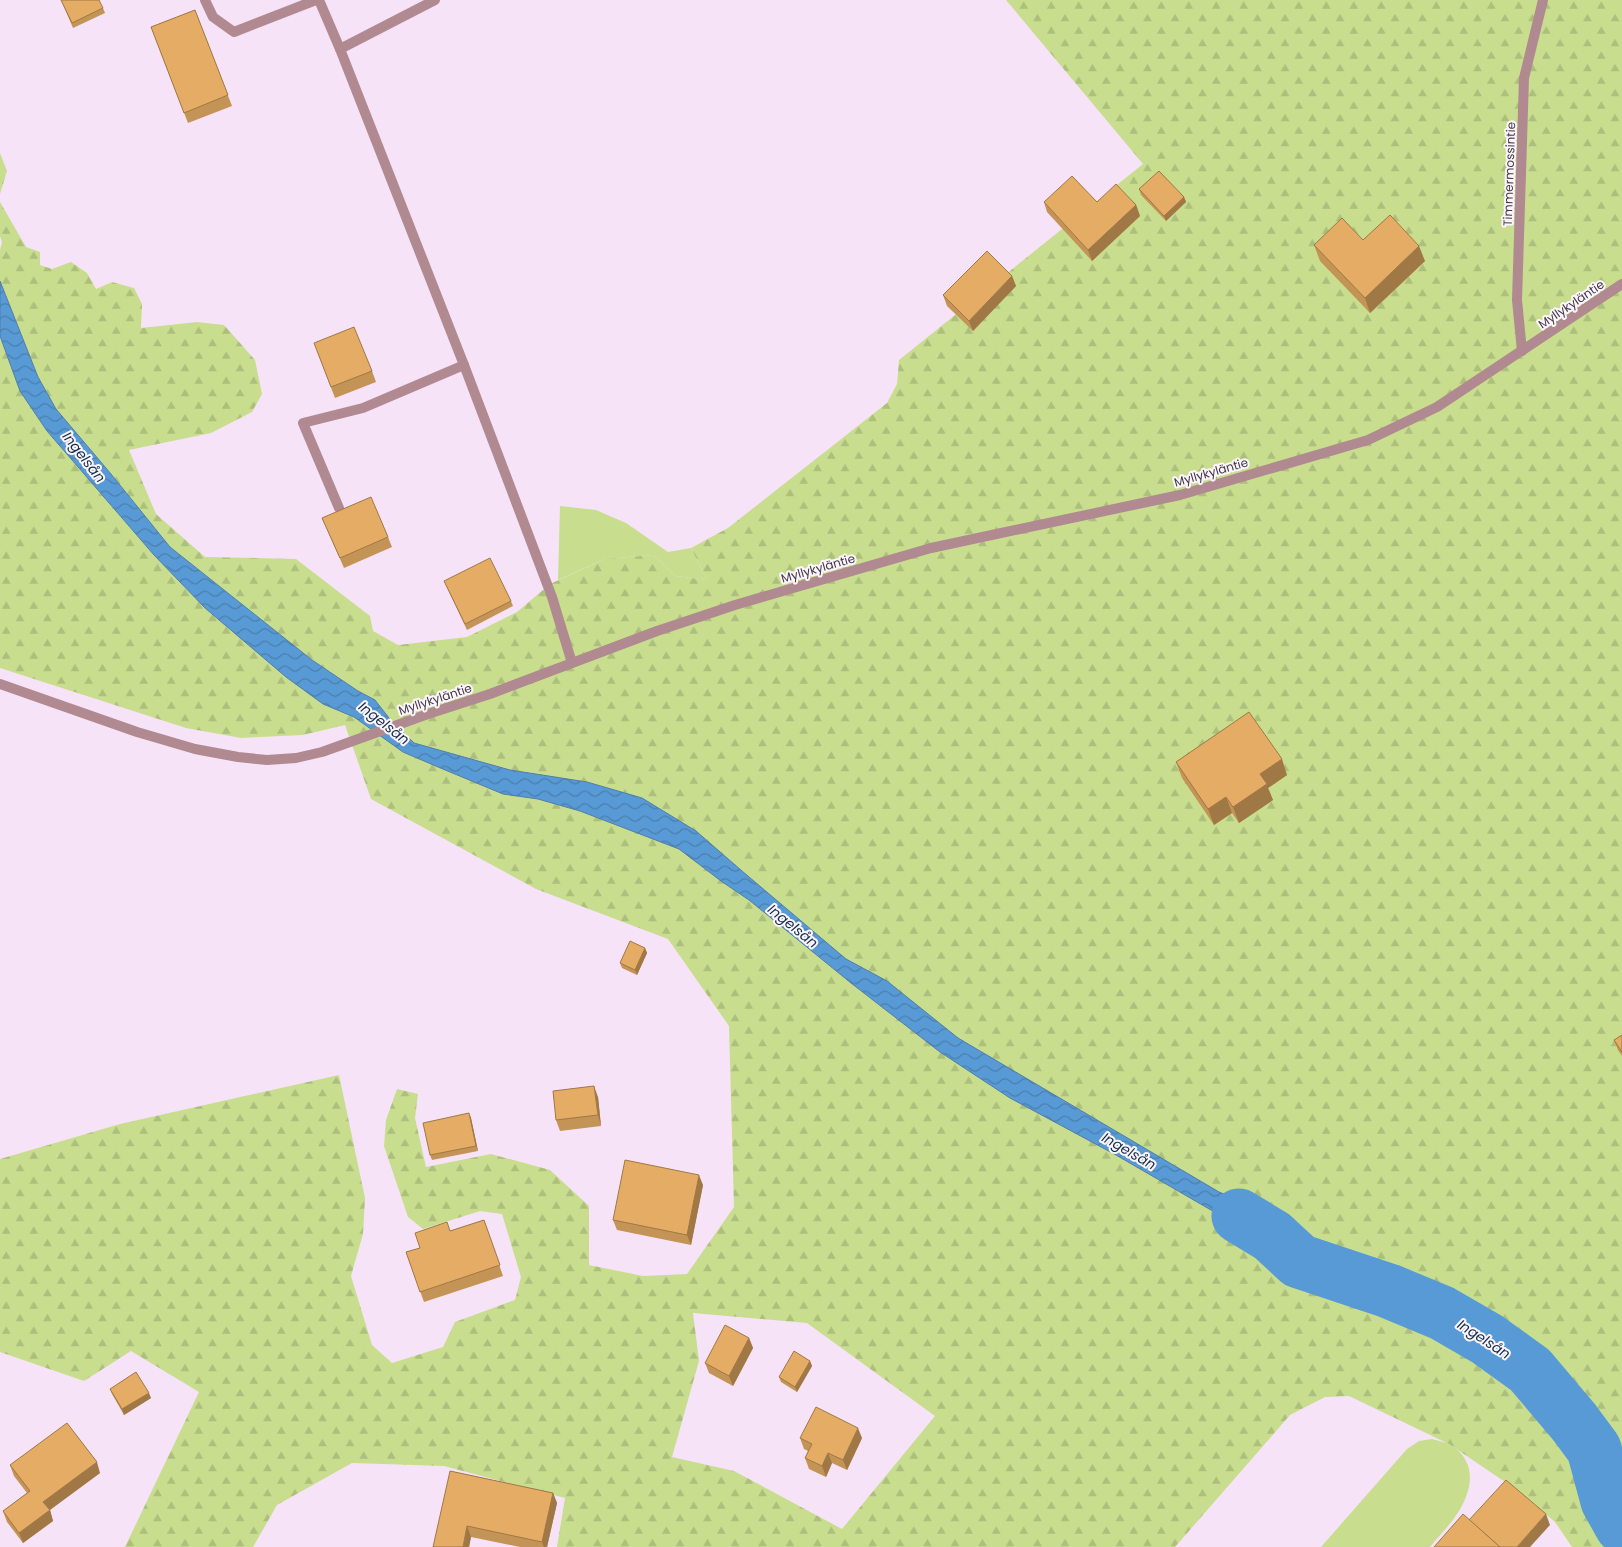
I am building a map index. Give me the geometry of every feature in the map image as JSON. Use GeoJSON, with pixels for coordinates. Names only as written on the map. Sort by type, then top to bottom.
{"type":"FeatureCollection","features":[{"type":"Feature","properties":{"kind":"street"},"geometry":{"type":"LineString","coordinates":[[205,0],[213,17],[234,32],[318,0],[340,49],[464,364],[552,597],[572,663]]}},
{"type":"Feature","properties":{"kind":"street"},"geometry":{"type":"LineString","coordinates":[[340,49],[435,0]]}},
{"type":"Feature","properties":{"kind":"street","name":"Timmermossintie"},"geometry":{"type":"LineString","coordinates":[[1522,352],[1517,300],[1524,78],[1543,0]]}},
{"type":"Feature","properties":{"kind":"street","name":"Myllykyläntie"},"geometry":{"type":"LineString","coordinates":[[0,684],[137,732],[196,749],[266,760],[296,758],[322,752],[490,694],[657,631],[735,605],[931,548],[1180,495],[1368,440],[1438,407],[1622,284]]}},
{"type":"Feature","properties":{"kind":"street"},"geometry":{"type":"LineString","coordinates":[[339,508],[303,422],[363,408],[464,364]]}},
{"type":"Feature","properties":{"kind":"green space"},"geometry":{"type":"Polygon","coordinates":[[[1006,0],[1622,0],[1622,1547],[1572,1547],[1555,1522],[1514,1488],[1449,1444],[1349,1396],[1325,1397],[1290,1415],[1175,1547],[557,1547],[565,1498],[444,1466],[352,1463],[277,1505],[253,1547],[125,1547],[199,1392],[131,1351],[84,1381],[0,1352],[0,1159],[120,1124],[339,1075],[365,1198],[363,1234],[351,1276],[372,1345],[392,1363],[443,1347],[455,1322],[515,1300],[521,1277],[502,1214],[480,1211],[423,1229],[408,1217],[384,1146],[386,1120],[397,1089],[418,1094],[415,1118],[426,1167],[491,1154],[550,1170],[589,1206],[589,1265],[643,1276],[687,1274],[734,1207],[729,1026],[668,939],[536,889],[371,799],[345,725],[303,735],[241,738],[186,728],[0,668],[0,336],[20,391],[47,431],[154,555],[205,608],[323,704],[354,717],[364,724],[375,700],[358,691],[312,660],[170,547],[56,409],[38,377],[0,281],[0,250],[2,242],[0,236],[0,202],[26,247],[40,252],[40,265],[52,269],[71,262],[87,273],[96,289],[112,282],[134,288],[142,304],[141,328],[197,322],[224,325],[255,360],[262,394],[252,412],[211,433],[129,450],[156,514],[205,557],[296,559],[370,616],[373,631],[398,645],[467,637],[517,612],[550,584],[605,559],[653,555],[676,576],[707,580],[691,548],[728,528],[887,403],[897,384],[899,360],[1143,164],[1006,0]],[[693,1313],[699,1361],[672,1457],[734,1471],[842,1529],[935,1416],[807,1323],[693,1313]]]}},
{"type":"Feature","properties":{"kind":"green space"},"geometry":{"type":"Polygon","coordinates":[[[0,153],[7,171],[0,194],[0,153]]]}},
{"type":"Feature","properties":{"kind":"green space"},"geometry":{"type":"Polygon","coordinates":[[[560,506],[596,510],[626,523],[668,552],[691,548],[707,580],[676,576],[653,555],[605,559],[558,580],[560,506]]]}},
{"type":"Feature","properties":{"kind":"green space"},"geometry":{"type":"Polygon","coordinates":[[[1432,1439],[1449,1444],[1460,1452],[1466,1460],[1470,1479],[1469,1488],[1461,1508],[1430,1547],[1321,1547],[1407,1449],[1419,1441],[1432,1439]]]}},
{"type":"Feature","properties":{"kind":"water"},"geometry":{"type":"Polygon","coordinates":[[[0,281],[38,377],[56,409],[170,547],[312,660],[358,691],[375,700],[389,718],[414,743],[510,770],[587,782],[642,798],[696,831],[846,959],[887,981],[958,1038],[1219,1192],[1265,1211],[1282,1233],[1299,1261],[1116,1155],[1010,1098],[940,1052],[749,900],[679,849],[580,811],[538,799],[503,794],[403,752],[354,717],[323,704],[286,677],[205,608],[154,555],[47,431],[20,391],[0,336],[0,281]]]}},
{"type":"Feature","properties":{"kind":"building"},"geometry":{"type":"Polygon","coordinates":[[[61,0],[99,0],[103,8],[72,23],[61,0]]]}},
{"type":"Feature","properties":{"kind":"building"},"geometry":{"type":"Polygon","coordinates":[[[195,10],[228,95],[184,113],[151,27],[195,10]]]}},
{"type":"Feature","properties":{"kind":"building"},"geometry":{"type":"Polygon","coordinates":[[[1159,171],[1184,197],[1164,216],[1139,189],[1159,171]]]}},
{"type":"Feature","properties":{"kind":"building"},"geometry":{"type":"Polygon","coordinates":[[[1072,176],[1097,202],[1116,184],[1136,205],[1088,250],[1044,202],[1072,176]]]}},
{"type":"Feature","properties":{"kind":"building"},"geometry":{"type":"Polygon","coordinates":[[[1390,215],[1419,246],[1365,298],[1314,245],[1342,218],[1363,240],[1390,215]]]}},
{"type":"Feature","properties":{"kind":"building"},"geometry":{"type":"Polygon","coordinates":[[[987,251],[1012,276],[969,321],[943,295],[987,251]]]}},
{"type":"Feature","properties":{"kind":"building"},"geometry":{"type":"Polygon","coordinates":[[[354,327],[372,371],[331,387],[314,343],[354,327]]]}},
{"type":"Feature","properties":{"kind":"building"},"geometry":{"type":"Polygon","coordinates":[[[371,497],[388,537],[340,558],[322,518],[371,497]]]}},
{"type":"Feature","properties":{"kind":"building"},"geometry":{"type":"Polygon","coordinates":[[[490,558],[511,601],[465,624],[444,581],[490,558]]]}},
{"type":"Feature","properties":{"kind":"building"},"geometry":{"type":"Polygon","coordinates":[[[1249,712],[1282,759],[1260,774],[1267,784],[1233,807],[1226,797],[1208,809],[1176,762],[1249,712]]]}},
{"type":"Feature","properties":{"kind":"building"},"geometry":{"type":"Polygon","coordinates":[[[630,941],[645,948],[635,970],[620,963],[630,941]]]}},
{"type":"Feature","properties":{"kind":"building"},"geometry":{"type":"Polygon","coordinates":[[[1622,1035],[1622,1052],[1614,1040],[1622,1035]]]}},
{"type":"Feature","properties":{"kind":"building"},"geometry":{"type":"Polygon","coordinates":[[[594,1086],[598,1115],[556,1120],[553,1091],[594,1086]]]}},
{"type":"Feature","properties":{"kind":"building"},"geometry":{"type":"Polygon","coordinates":[[[469,1113],[476,1146],[430,1155],[423,1123],[469,1113]]]}},
{"type":"Feature","properties":{"kind":"building"},"geometry":{"type":"Polygon","coordinates":[[[625,1160],[699,1175],[687,1235],[613,1220],[625,1160]]]}},
{"type":"Feature","properties":{"kind":"building"},"geometry":{"type":"Polygon","coordinates":[[[484,1220],[500,1265],[420,1292],[406,1252],[420,1248],[415,1233],[447,1222],[450,1231],[484,1220]]]}},
{"type":"Feature","properties":{"kind":"building"},"geometry":{"type":"Polygon","coordinates":[[[725,1325],[749,1338],[729,1376],[705,1363],[725,1325]]]}},
{"type":"Feature","properties":{"kind":"building"},"geometry":{"type":"Polygon","coordinates":[[[794,1351],[810,1361],[795,1387],[779,1377],[794,1351]]]}},
{"type":"Feature","properties":{"kind":"building"},"geometry":{"type":"Polygon","coordinates":[[[136,1372],[149,1393],[122,1409],[110,1389],[136,1372]]]}},
{"type":"Feature","properties":{"kind":"building"},"geometry":{"type":"Polygon","coordinates":[[[816,1407],[858,1428],[843,1460],[828,1453],[822,1466],[805,1458],[812,1444],[800,1438],[816,1407]]]}},
{"type":"Feature","properties":{"kind":"building"},"geometry":{"type":"Polygon","coordinates":[[[67,1423],[97,1462],[43,1502],[50,1510],[19,1533],[3,1511],[30,1491],[10,1465],[67,1423]]]}},
{"type":"Feature","properties":{"kind":"building"},"geometry":{"type":"Polygon","coordinates":[[[450,1471],[553,1493],[542,1542],[467,1526],[463,1547],[433,1547],[450,1471]]]}},
{"type":"Feature","properties":{"kind":"building"},"geometry":{"type":"Polygon","coordinates":[[[1506,1480],[1546,1514],[1517,1547],[1500,1547],[1469,1520],[1506,1480]]]}},
{"type":"Feature","properties":{"kind":"building"},"geometry":{"type":"Polygon","coordinates":[[[1463,1514],[1500,1547],[1434,1547],[1463,1514]]]}},
{"type":"Feature","properties":{"kind":"waterway","name":"Ingelsån"},"geometry":{"type":"LineString","coordinates":[[1239,1216],[1272,1236],[1299,1261],[1389,1291],[1442,1313],[1487,1339],[1530,1370],[1594,1449],[1608,1501],[1622,1526]]}}]}
